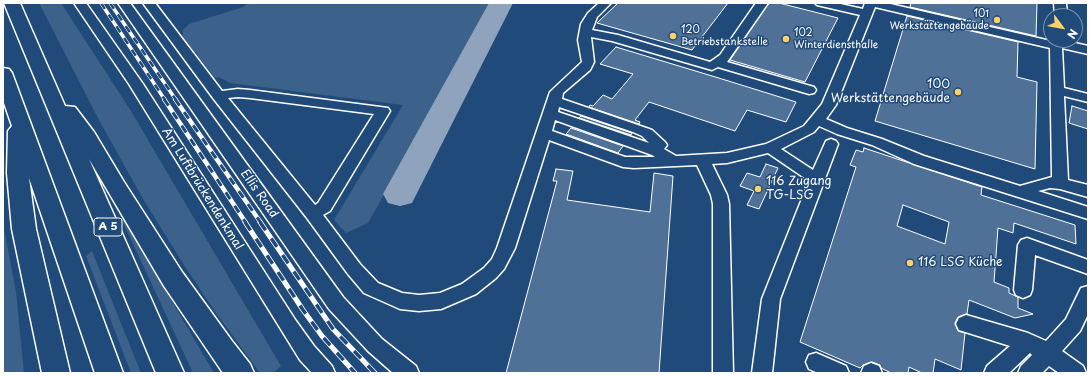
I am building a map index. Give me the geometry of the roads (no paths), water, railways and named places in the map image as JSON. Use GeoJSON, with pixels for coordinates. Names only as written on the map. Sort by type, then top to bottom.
{"type":"FeatureCollection","features":[{"type":"Feature","properties":{"kind":"highway","name":"A 5"},"geometry":{"type":"LineString","coordinates":[[12,3],[170,373]]}},
{"type":"Feature","properties":{"kind":"highway"},"geometry":{"type":"LineString","coordinates":[[3,73],[109,373]]}},
{"type":"Feature","properties":{"kind":"highway","name":"A 5"},"geometry":{"type":"LineString","coordinates":[[46,81],[87,137],[116,188],[227,362],[240,373]]}},
{"type":"Feature","properties":{"kind":"highway"},"geometry":{"type":"LineString","coordinates":[[19,116],[18,173],[24,229],[55,370]]}},
{"type":"Feature","properties":{"kind":"street","name":"Am Luftbrückendenkmal"},"geometry":{"type":"LineString","coordinates":[[80,3],[136,84],[289,327],[307,353],[325,373]]}},
{"type":"Feature","properties":{"kind":"street","name":"Ellis Road"},"geometry":{"type":"LineString","coordinates":[[124,3],[336,303],[375,345],[409,373]]}},
{"type":"Feature","properties":{"kind":"street"},"geometry":{"type":"LineString","coordinates":[[149,3],[218,95],[313,214],[354,269],[371,288],[400,301],[419,303],[441,301],[469,289],[478,283],[498,264],[506,248],[549,115],[558,92],[561,87],[577,76],[585,68],[588,62],[584,40],[585,32],[592,15],[605,3]]}},
{"type":"Feature","properties":{"kind":"street"},"geometry":{"type":"LineString","coordinates":[[585,32],[614,38],[712,66],[724,58],[762,3]]}},
{"type":"Feature","properties":{"kind":"street"},"geometry":{"type":"LineString","coordinates":[[821,3],[869,6],[1043,40]]}},
{"type":"Feature","properties":{"kind":"street"},"geometry":{"type":"LineString","coordinates":[[549,115],[667,154],[703,160],[733,157],[770,148],[808,129],[829,105],[869,6]]}},
{"type":"Feature","properties":{"kind":"street"},"geometry":{"type":"LineString","coordinates":[[1060,48],[1058,91],[1060,182]]}},
{"type":"Feature","properties":{"kind":"street"},"geometry":{"type":"LineString","coordinates":[[717,63],[809,90]]}},
{"type":"Feature","properties":{"kind":"street"},"geometry":{"type":"LineString","coordinates":[[1058,91],[1088,98]]}},
{"type":"Feature","properties":{"kind":"street"},"geometry":{"type":"LineString","coordinates":[[218,95],[238,93],[250,94],[383,111],[324,207],[313,214]]}},
{"type":"Feature","properties":{"kind":"street"},"geometry":{"type":"LineString","coordinates":[[549,115],[623,162],[634,163],[667,154]]}},
{"type":"Feature","properties":{"kind":"street"},"geometry":{"type":"LineString","coordinates":[[817,120],[877,142],[914,158],[1088,213]]}},
{"type":"Feature","properties":{"kind":"street"},"geometry":{"type":"LineString","coordinates":[[762,373],[771,299],[831,144]]}},
{"type":"Feature","properties":{"kind":"street"},"geometry":{"type":"LineString","coordinates":[[770,148],[811,176],[818,178]]}},
{"type":"Feature","properties":{"kind":"street"},"geometry":{"type":"LineString","coordinates":[[703,160],[722,204],[723,373]]}},
{"type":"Feature","properties":{"kind":"street"},"geometry":{"type":"LineString","coordinates":[[1024,193],[1027,189],[1050,182],[1060,182],[1088,191]]}},
{"type":"Feature","properties":{"kind":"street"},"geometry":{"type":"LineString","coordinates":[[1023,290],[1027,245],[1088,267]]}},
{"type":"Feature","properties":{"kind":"street"},"geometry":{"type":"LineString","coordinates":[[1028,373],[1048,354],[1073,325],[1088,294]]}},
{"type":"Feature","properties":{"kind":"street"},"geometry":{"type":"LineString","coordinates":[[966,324],[1028,342],[1076,373]]}},
{"type":"Feature","properties":{"kind":"street"},"geometry":{"type":"LineString","coordinates":[[994,373],[1028,342]]}},
{"type":"Feature","properties":{"kind":"street"},"geometry":{"type":"LineString","coordinates":[[816,362],[838,373]]}},
{"type":"Feature","properties":{"kind":"railway"},"geometry":{"type":"LineString","coordinates":[[101,3],[165,100]]}},
{"type":"Feature","properties":{"kind":"railway"},"geometry":{"type":"LineString","coordinates":[[110,3],[176,100]]}},
{"type":"Feature","properties":{"kind":"railway"},"geometry":{"type":"LineString","coordinates":[[164,99],[246,223]]}},
{"type":"Feature","properties":{"kind":"railway"},"geometry":{"type":"LineString","coordinates":[[175,99],[261,223]]}},
{"type":"Feature","properties":{"kind":"railway"},"geometry":{"type":"LineString","coordinates":[[245,222],[303,310],[322,336],[355,373]]}},
{"type":"Feature","properties":{"kind":"railway"},"geometry":{"type":"LineString","coordinates":[[260,222],[333,329],[375,373]]}},
{"type":"Feature","properties":{"kind":"place","name":"101 Werkstättengebäude"},"geometry":{"type":"Point","coordinates":[997,20]}},
{"type":"Feature","properties":{"kind":"place","name":"120 Betriebstankstelle"},"geometry":{"type":"Point","coordinates":[673,36]}},
{"type":"Feature","properties":{"kind":"place","name":"102 Winterdiensthalle"},"geometry":{"type":"Point","coordinates":[786,39]}},
{"type":"Feature","properties":{"kind":"place","name":"100 Werkstättengebäude"},"geometry":{"type":"Point","coordinates":[958,92]}},
{"type":"Feature","properties":{"kind":"place","name":"116 Zugang TG-LSG"},"geometry":{"type":"Point","coordinates":[758,189]}},
{"type":"Feature","properties":{"kind":"place","name":"116 LSG Küche"},"geometry":{"type":"Point","coordinates":[910,263]}}]}
